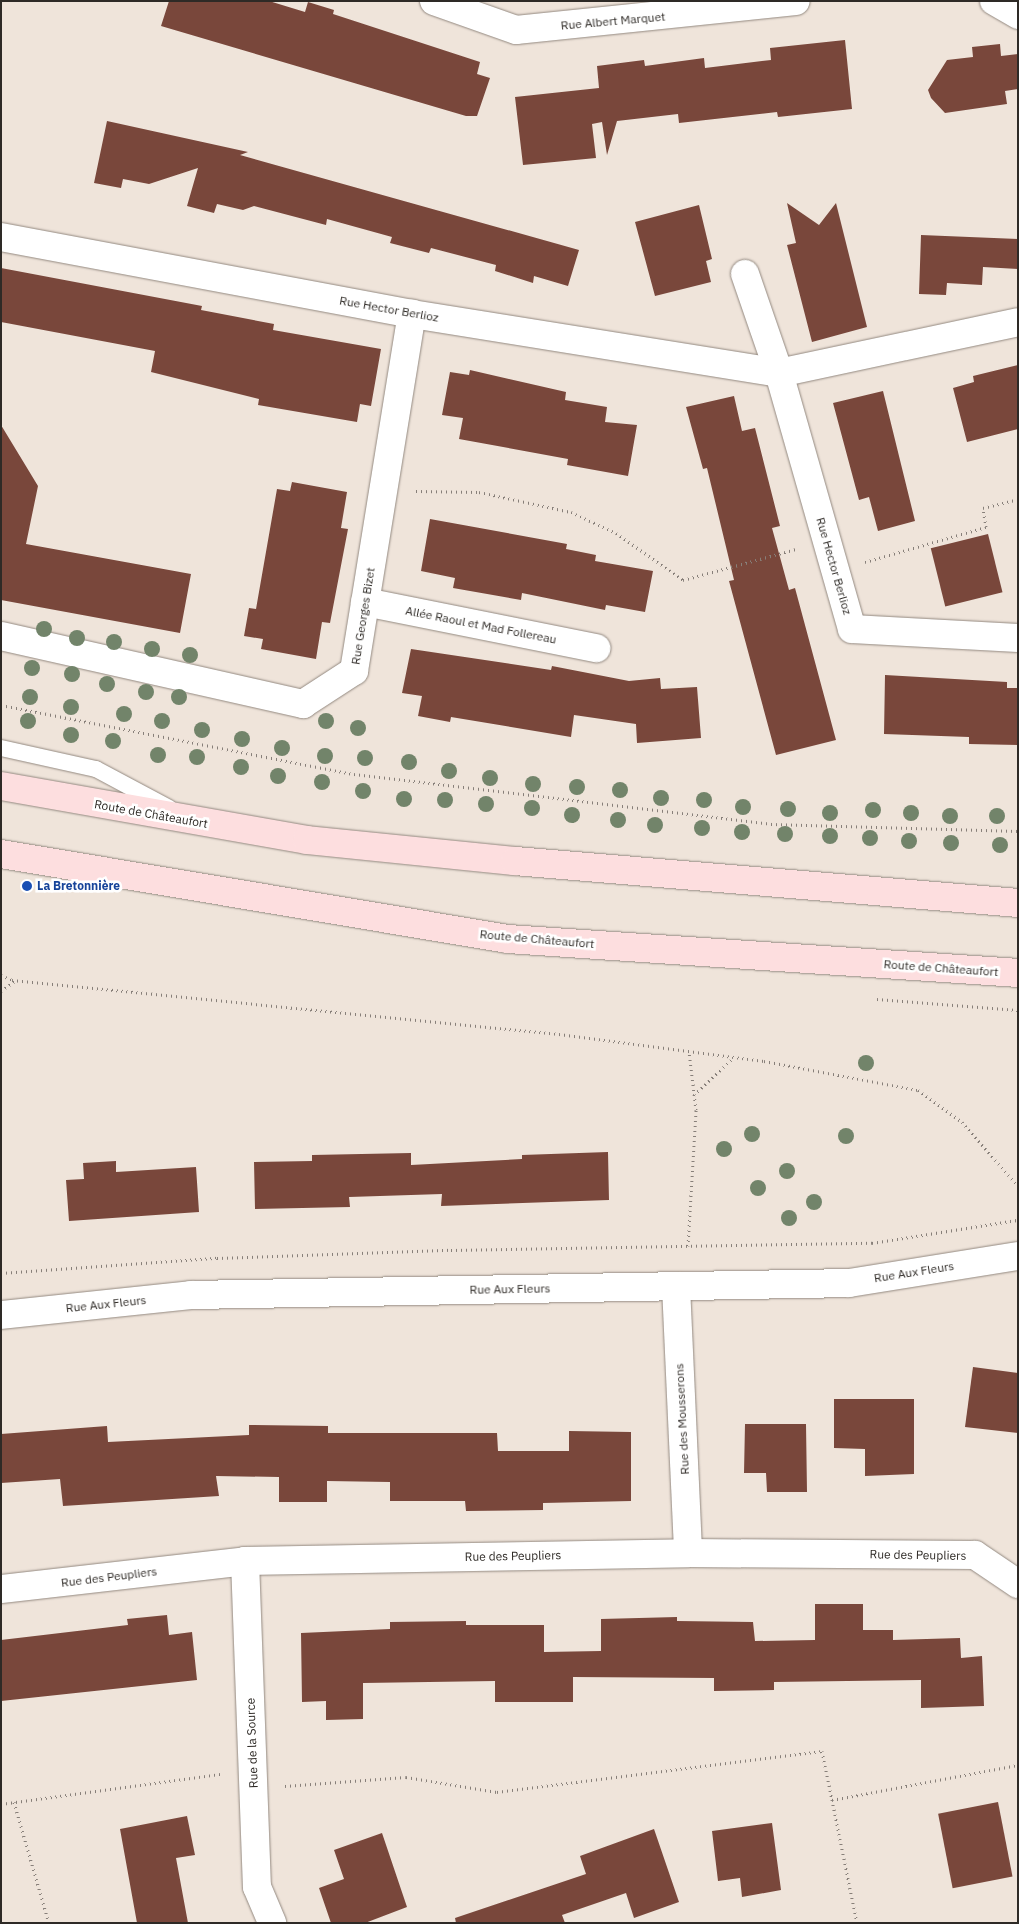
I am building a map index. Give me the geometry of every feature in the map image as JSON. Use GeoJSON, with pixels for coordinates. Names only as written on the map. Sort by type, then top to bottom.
{"type":"FeatureCollection","features":[{"type":"Feature","properties":{"kind":"main road","name":"Route de Châteaufort"},"geometry":{"type":"LineString","coordinates":[[1,786],[196,822],[307,840],[515,861],[1018,903]]}},
{"type":"Feature","properties":{"kind":"main road","name":"Route de Châteaufort"},"geometry":{"type":"LineString","coordinates":[[1,854],[508,939],[1018,973]]}},
{"type":"Feature","properties":{"kind":"street","name":"Rue Albert Marquet"},"geometry":{"type":"LineString","coordinates":[[434,1],[516,30],[795,1]]}},
{"type":"Feature","properties":{"kind":"street"},"geometry":{"type":"LineString","coordinates":[[994,1],[1018,15]]}},
{"type":"Feature","properties":{"kind":"street","name":"Rue Hector Berlioz"},"geometry":{"type":"LineString","coordinates":[[1,237],[412,314],[779,373],[1018,322]]}},
{"type":"Feature","properties":{"kind":"street","name":"Rue Hector Berlioz"},"geometry":{"type":"LineString","coordinates":[[745,274],[779,373],[852,629],[1018,638]]}},
{"type":"Feature","properties":{"kind":"street","name":"Rue Georges Bizet"},"geometry":{"type":"LineString","coordinates":[[1,636],[303,704],[354,671],[412,314]]}},
{"type":"Feature","properties":{"kind":"street","name":"Allée Raoul et Mad Follereau"},"geometry":{"type":"LineString","coordinates":[[365,602],[596,648]]}},
{"type":"Feature","properties":{"kind":"street","name":"Rue Aux Fleurs"},"geometry":{"type":"LineString","coordinates":[[1,1315],[191,1295],[849,1282],[1018,1256]]}},
{"type":"Feature","properties":{"kind":"street","name":"Rue des Mousserons"},"geometry":{"type":"LineString","coordinates":[[676,1286],[688,1552]]}},
{"type":"Feature","properties":{"kind":"street","name":"Rue des Peupliers"},"geometry":{"type":"LineString","coordinates":[[1,1589],[245,1561],[688,1552],[975,1555],[1018,1584]]}},
{"type":"Feature","properties":{"kind":"street","name":"Rue de la Source"},"geometry":{"type":"LineString","coordinates":[[245,1561],[257,1887],[272,1923]]}},
{"type":"Feature","properties":{"kind":"lane"},"geometry":{"type":"LineString","coordinates":[[1,748],[96,769],[196,822]]}},
{"type":"Feature","properties":{"kind":"path"},"geometry":{"type":"LineString","coordinates":[[383,491],[480,492],[571,512],[616,533],[683,580],[827,541]]}},
{"type":"Feature","properties":{"kind":"path"},"geometry":{"type":"LineString","coordinates":[[836,571],[986,527],[983,508],[1018,499]]}},
{"type":"Feature","properties":{"kind":"path"},"geometry":{"type":"LineString","coordinates":[[1,705],[354,774],[771,824],[1018,831]]}},
{"type":"Feature","properties":{"kind":"path"},"geometry":{"type":"LineString","coordinates":[[1,974],[16,980],[559,1034],[734,1057],[918,1090],[962,1122],[1018,1186]]}},
{"type":"Feature","properties":{"kind":"path"},"geometry":{"type":"LineString","coordinates":[[1,991],[16,980]]}},
{"type":"Feature","properties":{"kind":"path"},"geometry":{"type":"LineString","coordinates":[[688,1246],[694,1096],[689,1051]]}},
{"type":"Feature","properties":{"kind":"path"},"geometry":{"type":"LineString","coordinates":[[694,1096],[734,1057]]}},
{"type":"Feature","properties":{"kind":"path"},"geometry":{"type":"LineString","coordinates":[[1,1273],[217,1258],[872,1242],[1018,1220]]}},
{"type":"Feature","properties":{"kind":"path"},"geometry":{"type":"LineString","coordinates":[[1,1804],[230,1773],[253,1788],[406,1778],[497,1792],[822,1751],[857,1923]]}},
{"type":"Feature","properties":{"kind":"path"},"geometry":{"type":"LineString","coordinates":[[832,1800],[1018,1765]]}},
{"type":"Feature","properties":{"kind":"path"},"geometry":{"type":"LineString","coordinates":[[14,1802],[49,1923]]}},
{"type":"Feature","properties":{"kind":"building"},"geometry":{"type":"Polygon","coordinates":[[[169,1],[269,1],[305,12],[308,2],[334,10],[333,14],[480,62],[477,74],[490,78],[477,116],[466,116],[161,26],[169,1]]]}},
{"type":"Feature","properties":{"kind":"building"},"geometry":{"type":"Polygon","coordinates":[[[845,40],[852,109],[778,117],[777,112],[679,123],[678,114],[617,121],[607,155],[602,122],[592,124],[596,158],[523,165],[515,97],[599,88],[597,66],[644,60],[645,66],[704,58],[705,68],[771,60],[770,48],[845,40]]]}},
{"type":"Feature","properties":{"kind":"building"},"geometry":{"type":"Polygon","coordinates":[[[1000,44],[1001,56],[1018,54],[1018,89],[1005,91],[1007,104],[945,113],[931,98],[928,90],[947,60],[973,57],[972,47],[1000,44]]]}},
{"type":"Feature","properties":{"kind":"building"},"geometry":{"type":"Polygon","coordinates":[[[107,121],[248,152],[240,155],[579,250],[568,286],[534,276],[533,283],[495,271],[496,265],[431,248],[429,253],[390,243],[392,237],[327,219],[326,225],[254,206],[243,210],[217,204],[214,213],[187,206],[198,168],[149,184],[123,179],[121,188],[94,183],[107,121]]]}},
{"type":"Feature","properties":{"kind":"building"},"geometry":{"type":"Polygon","coordinates":[[[787,203],[819,225],[836,203],[867,327],[812,342],[787,245],[796,243],[787,203]]]}},
{"type":"Feature","properties":{"kind":"building"},"geometry":{"type":"Polygon","coordinates":[[[699,205],[712,259],[706,261],[711,282],[655,296],[635,222],[699,205]]]}},
{"type":"Feature","properties":{"kind":"building"},"geometry":{"type":"Polygon","coordinates":[[[921,235],[1018,239],[1018,269],[983,267],[982,285],[947,283],[946,295],[919,294],[921,235]]]}},
{"type":"Feature","properties":{"kind":"building"},"geometry":{"type":"Polygon","coordinates":[[[1,268],[202,306],[201,310],[274,324],[273,330],[381,349],[371,406],[360,404],[357,422],[258,405],[259,399],[151,372],[155,351],[1,322],[1,268]]]}},
{"type":"Feature","properties":{"kind":"building"},"geometry":{"type":"Polygon","coordinates":[[[1018,365],[1018,429],[967,442],[953,388],[974,382],[973,376],[1018,365]]]}},
{"type":"Feature","properties":{"kind":"building"},"geometry":{"type":"Polygon","coordinates":[[[470,370],[566,392],[565,400],[607,407],[605,422],[637,425],[628,476],[567,465],[568,459],[459,439],[463,418],[442,415],[450,372],[469,375],[470,370]]]}},
{"type":"Feature","properties":{"kind":"building"},"geometry":{"type":"Polygon","coordinates":[[[883,391],[915,521],[878,531],[869,497],[859,500],[833,403],[883,391]]]}},
{"type":"Feature","properties":{"kind":"building"},"geometry":{"type":"Polygon","coordinates":[[[734,396],[742,431],[755,428],[780,526],[772,528],[789,590],[795,588],[836,740],[776,755],[729,581],[734,580],[707,468],[703,469],[686,407],[734,396]]]}},
{"type":"Feature","properties":{"kind":"building"},"geometry":{"type":"Polygon","coordinates":[[[1,425],[38,486],[26,544],[191,574],[180,633],[1,600],[1,425]]]}},
{"type":"Feature","properties":{"kind":"building"},"geometry":{"type":"Polygon","coordinates":[[[292,482],[347,492],[341,528],[348,529],[330,623],[322,622],[316,659],[261,649],[263,639],[244,636],[249,608],[256,609],[277,489],[290,491],[292,482]]]}},
{"type":"Feature","properties":{"kind":"building"},"geometry":{"type":"Polygon","coordinates":[[[430,519],[567,544],[566,549],[596,555],[595,561],[653,571],[645,612],[606,605],[605,610],[522,593],[521,600],[453,588],[455,578],[421,571],[430,519]]]}},
{"type":"Feature","properties":{"kind":"building"},"geometry":{"type":"Polygon","coordinates":[[[988,534],[1003,592],[945,606],[931,548],[988,534]]]}},
{"type":"Feature","properties":{"kind":"building"},"geometry":{"type":"Polygon","coordinates":[[[411,649],[551,670],[552,666],[629,681],[660,678],[661,689],[697,687],[701,738],[637,743],[636,724],[574,715],[571,737],[451,717],[450,722],[418,716],[422,696],[402,693],[411,649]]]}},
{"type":"Feature","properties":{"kind":"building"},"geometry":{"type":"Polygon","coordinates":[[[885,675],[1007,682],[1007,688],[1018,688],[1018,745],[969,744],[969,737],[884,734],[885,675]]]}},
{"type":"Feature","properties":{"kind":"building"},"geometry":{"type":"Polygon","coordinates":[[[608,1152],[609,1200],[441,1206],[442,1194],[349,1197],[350,1207],[255,1209],[254,1162],[312,1161],[312,1155],[411,1153],[411,1165],[522,1159],[522,1155],[608,1152]]]}},
{"type":"Feature","properties":{"kind":"building"},"geometry":{"type":"Polygon","coordinates":[[[116,1161],[116,1172],[196,1167],[199,1212],[69,1221],[66,1180],[84,1179],[83,1163],[116,1161]]]}},
{"type":"Feature","properties":{"kind":"building"},"geometry":{"type":"Polygon","coordinates":[[[973,1367],[1018,1373],[1018,1433],[965,1427],[973,1367]]]}},
{"type":"Feature","properties":{"kind":"building"},"geometry":{"type":"Polygon","coordinates":[[[834,1399],[914,1399],[914,1474],[865,1476],[865,1449],[834,1448],[834,1399]]]}},
{"type":"Feature","properties":{"kind":"building"},"geometry":{"type":"Polygon","coordinates":[[[745,1424],[806,1424],[807,1492],[767,1492],[766,1473],[744,1473],[745,1424]]]}},
{"type":"Feature","properties":{"kind":"building"},"geometry":{"type":"Polygon","coordinates":[[[249,1425],[328,1426],[328,1433],[497,1433],[498,1451],[569,1451],[569,1431],[631,1432],[631,1501],[543,1503],[543,1510],[466,1511],[465,1501],[390,1501],[390,1482],[327,1481],[327,1502],[279,1502],[279,1477],[216,1476],[219,1496],[63,1506],[60,1479],[1,1483],[1,1434],[107,1426],[108,1442],[249,1435],[249,1425]]]}},
{"type":"Feature","properties":{"kind":"building"},"geometry":{"type":"Polygon","coordinates":[[[815,1604],[863,1604],[863,1630],[893,1630],[893,1640],[960,1638],[961,1658],[982,1656],[984,1706],[921,1708],[921,1680],[774,1682],[774,1690],[714,1691],[714,1678],[573,1677],[573,1702],[495,1702],[495,1681],[363,1683],[363,1719],[326,1720],[326,1701],[302,1702],[301,1633],[390,1629],[390,1622],[466,1621],[466,1625],[544,1625],[544,1652],[601,1651],[601,1619],[677,1617],[677,1621],[753,1622],[755,1641],[815,1640],[815,1604]]]}},
{"type":"Feature","properties":{"kind":"building"},"geometry":{"type":"Polygon","coordinates":[[[167,1615],[169,1635],[192,1632],[197,1680],[1,1701],[1,1640],[128,1625],[127,1619],[167,1615]]]}},
{"type":"Feature","properties":{"kind":"building"},"geometry":{"type":"Polygon","coordinates":[[[998,1802],[1013,1877],[953,1888],[938,1814],[998,1802]]]}},
{"type":"Feature","properties":{"kind":"building"},"geometry":{"type":"Polygon","coordinates":[[[187,1816],[195,1855],[176,1858],[188,1923],[137,1923],[120,1829],[187,1816]]]}},
{"type":"Feature","properties":{"kind":"building"},"geometry":{"type":"Polygon","coordinates":[[[772,1823],[781,1890],[742,1897],[740,1878],[718,1881],[712,1831],[772,1823]]]}},
{"type":"Feature","properties":{"kind":"building"},"geometry":{"type":"Polygon","coordinates":[[[654,1829],[679,1902],[634,1918],[626,1893],[562,1915],[565,1923],[456,1923],[455,1918],[586,1874],[580,1856],[654,1829]]]}},
{"type":"Feature","properties":{"kind":"building"},"geometry":{"type":"Polygon","coordinates":[[[382,1833],[407,1907],[365,1923],[331,1923],[319,1888],[344,1879],[334,1850],[382,1833]]]}},
{"type":"Feature","properties":{"kind":"place","name":"La Bretonnière"},"geometry":{"type":"Point","coordinates":[27,886]}}]}
